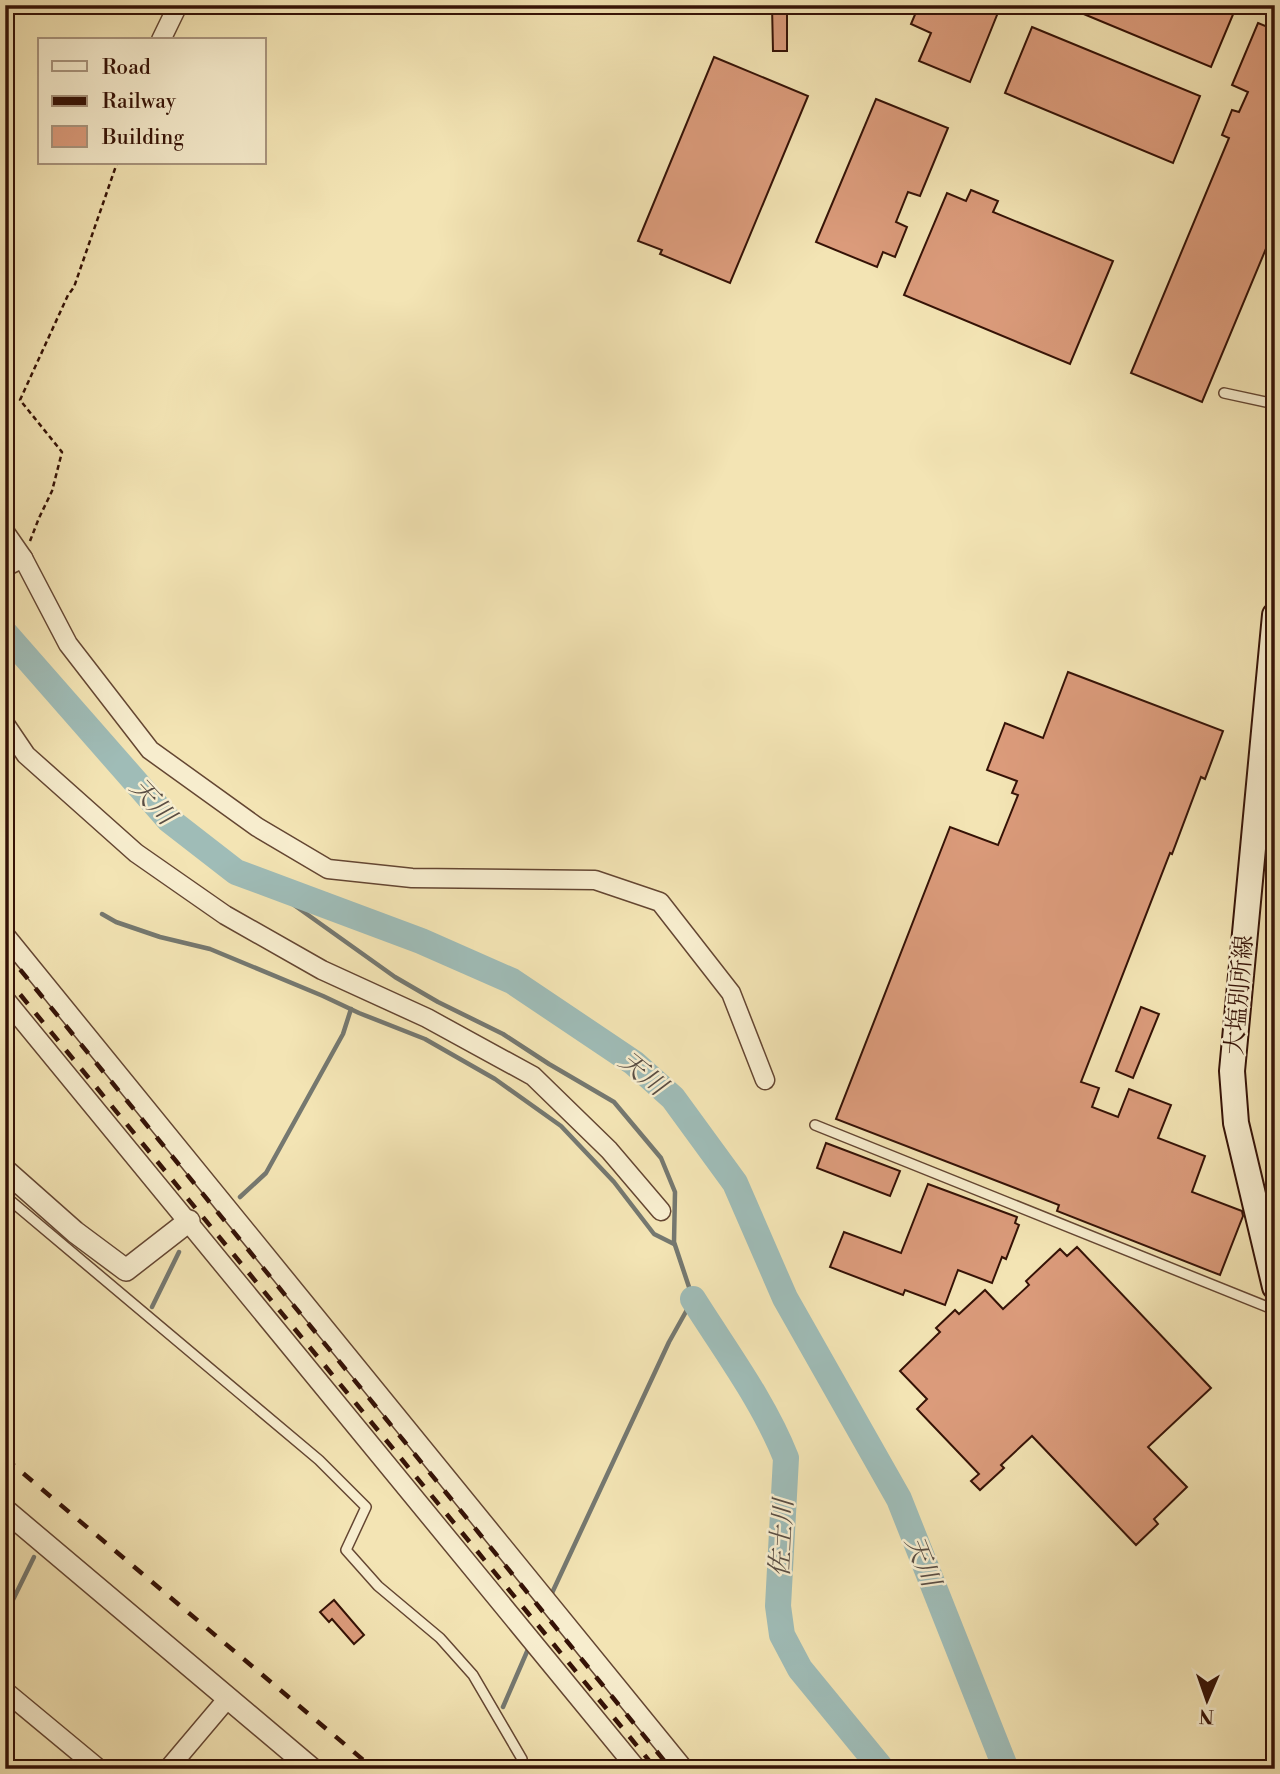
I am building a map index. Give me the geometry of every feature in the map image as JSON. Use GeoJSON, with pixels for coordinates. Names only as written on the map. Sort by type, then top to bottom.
{"type":"FeatureCollection","features":[{"type":"Feature","properties":{"kind":"main road","name":"大塩別所線"},"geometry":{"type":"LineString","coordinates":[[1275,615],[1232,1071],[1236,1123],[1275,1287]]}},
{"type":"Feature","properties":{"kind":"street"},"geometry":{"type":"LineString","coordinates":[[162,38],[178,5]]}},
{"type":"Feature","properties":{"kind":"street"},"geometry":{"type":"LineString","coordinates":[[5,532],[13,562],[68,644],[150,750],[257,827],[328,869],[412,878],[595,880],[660,902],[731,993],[765,1080]]}},
{"type":"Feature","properties":{"kind":"street"},"geometry":{"type":"LineString","coordinates":[[5,724],[26,755],[136,853],[225,915],[322,970],[427,1018],[533,1076],[608,1150],[661,1211]]}},
{"type":"Feature","properties":{"kind":"street"},"geometry":{"type":"LineString","coordinates":[[5,935],[684,1769]]}},
{"type":"Feature","properties":{"kind":"street"},"geometry":{"type":"LineString","coordinates":[[5,999],[637,1769]]}},
{"type":"Feature","properties":{"kind":"street"},"geometry":{"type":"LineString","coordinates":[[5,1170],[75,1232],[126,1270],[189,1221]]}},
{"type":"Feature","properties":{"kind":"street"},"geometry":{"type":"LineString","coordinates":[[5,1510],[312,1769]]}},
{"type":"Feature","properties":{"kind":"street"},"geometry":{"type":"LineString","coordinates":[[5,1691],[99,1769]]}},
{"type":"Feature","properties":{"kind":"street"},"geometry":{"type":"LineString","coordinates":[[168,1769],[228,1698]]}},
{"type":"Feature","properties":{"kind":"lane"},"geometry":{"type":"LineString","coordinates":[[1224,393],[1275,404]]}},
{"type":"Feature","properties":{"kind":"lane"},"geometry":{"type":"LineString","coordinates":[[815,1125],[1275,1310]]}},
{"type":"Feature","properties":{"kind":"lane"},"geometry":{"type":"LineString","coordinates":[[5,1196],[318,1460],[366,1507],[346,1550],[378,1586],[440,1638],[473,1675],[522,1759]]}},
{"type":"Feature","properties":{"kind":"path"},"geometry":{"type":"LineString","coordinates":[[13,562],[52,491],[62,452],[20,400],[74,287],[117,164]]}},
{"type":"Feature","properties":{"kind":"building"},"geometry":{"type":"Polygon","coordinates":[[[772,5],[787,5],[787,51],[773,51],[772,5]]]}},
{"type":"Feature","properties":{"kind":"building"},"geometry":{"type":"Polygon","coordinates":[[[919,5],[1001,5],[970,82],[919,61],[931,33],[911,24],[919,5]]]}},
{"type":"Feature","properties":{"kind":"building"},"geometry":{"type":"Polygon","coordinates":[[[1062,5],[1237,5],[1211,67],[1062,5]]]}},
{"type":"Feature","properties":{"kind":"building"},"geometry":{"type":"Polygon","coordinates":[[[1258,23],[1275,30],[1275,227],[1202,402],[1131,373],[1229,138],[1222,135],[1232,110],[1239,112],[1248,92],[1232,85],[1258,23]]]}},
{"type":"Feature","properties":{"kind":"building"},"geometry":{"type":"Polygon","coordinates":[[[1032,27],[1200,96],[1173,163],[1005,93],[1032,27]]]}},
{"type":"Feature","properties":{"kind":"building"},"geometry":{"type":"Polygon","coordinates":[[[714,57],[808,96],[730,283],[660,254],[662,250],[638,241],[714,57]]]}},
{"type":"Feature","properties":{"kind":"building"},"geometry":{"type":"Polygon","coordinates":[[[876,99],[948,128],[920,196],[908,192],[896,222],[907,227],[895,257],[883,252],[877,267],[816,242],[876,99]]]}},
{"type":"Feature","properties":{"kind":"building"},"geometry":{"type":"Polygon","coordinates":[[[971,190],[998,201],[993,212],[1113,261],[1070,364],[904,295],[947,193],[966,201],[971,190]]]}},
{"type":"Feature","properties":{"kind":"building"},"geometry":{"type":"Polygon","coordinates":[[[1068,672],[1223,731],[1205,779],[1201,777],[1172,854],[1170,853],[1081,1082],[1099,1088],[1092,1107],[1118,1117],[1129,1089],[1171,1105],[1158,1138],[1205,1156],[1192,1192],[1242,1211],[1243,1216],[1220,1275],[1057,1211],[1059,1205],[836,1119],[950,827],[998,845],[1018,795],[1012,793],[1017,781],[987,770],[1005,723],[1043,738],[1068,672]]]}},
{"type":"Feature","properties":{"kind":"building"},"geometry":{"type":"Polygon","coordinates":[[[1141,1007],[1159,1014],[1133,1078],[1116,1071],[1141,1007]]]}},
{"type":"Feature","properties":{"kind":"building"},"geometry":{"type":"Polygon","coordinates":[[[826,1143],[900,1171],[890,1196],[817,1168],[826,1143]]]}},
{"type":"Feature","properties":{"kind":"building"},"geometry":{"type":"Polygon","coordinates":[[[928,1184],[1017,1217],[1015,1223],[1019,1225],[1006,1259],[1002,1257],[992,1283],[958,1270],[945,1305],[905,1290],[903,1295],[830,1267],[844,1232],[901,1253],[928,1184]]]}},
{"type":"Feature","properties":{"kind":"building"},"geometry":{"type":"Polygon","coordinates":[[[1077,1247],[1211,1388],[1148,1447],[1187,1487],[1154,1519],[1158,1524],[1136,1545],[1032,1436],[1001,1465],[1004,1468],[980,1490],[971,1481],[979,1474],[917,1409],[927,1399],[900,1371],[940,1332],[936,1328],[955,1310],[959,1314],[985,1290],[1003,1309],[1029,1285],[1026,1281],[1060,1249],[1067,1256],[1077,1247]]]}},
{"type":"Feature","properties":{"kind":"building"},"geometry":{"type":"Polygon","coordinates":[[[334,1600],[364,1635],[354,1644],[332,1619],[329,1622],[320,1612],[334,1600]]]}},
{"type":"Feature","properties":{"kind":"waterway","name":"天川"},"geometry":{"type":"LineString","coordinates":[[5,633],[169,820],[236,872],[421,941],[512,981],[634,1063],[673,1098],[735,1183],[785,1298],[899,1499],[1006,1769]]}},
{"type":"Feature","properties":{"kind":"waterway"},"geometry":{"type":"LineString","coordinates":[[259,880],[395,977],[503,1034],[614,1102],[661,1158],[675,1192],[674,1242],[693,1299],[669,1342],[552,1593]]}},
{"type":"Feature","properties":{"kind":"waterway"},"geometry":{"type":"LineString","coordinates":[[102,914],[116,922],[160,937],[210,949],[323,996],[425,1039],[495,1079],[561,1126],[614,1182],[654,1234],[674,1244]]}},
{"type":"Feature","properties":{"kind":"waterway"},"geometry":{"type":"LineString","coordinates":[[240,1197],[266,1173],[343,1034],[351,1009]]}},
{"type":"Feature","properties":{"kind":"waterway"},"geometry":{"type":"LineString","coordinates":[[152,1307],[179,1252]]}},
{"type":"Feature","properties":{"kind":"waterway","name":"佐土川"},"geometry":{"type":"LineString","coordinates":[[693,1299],[767,1417],[786,1458],[778,1606],[782,1635],[800,1669],[882,1769]]}},
{"type":"Feature","properties":{"kind":"waterway"},"geometry":{"type":"LineString","coordinates":[[5,1616],[34,1557]]}},
{"type":"Feature","properties":{"kind":"waterway"},"geometry":{"type":"LineString","coordinates":[[503,1707],[529,1647]]}},
{"type":"Feature","properties":{"kind":"railway"},"geometry":{"type":"LineString","coordinates":[[5,951],[671,1769]]}},
{"type":"Feature","properties":{"kind":"railway"},"geometry":{"type":"LineString","coordinates":[[5,976],[656,1769]]}},
{"type":"Feature","properties":{"kind":"railway"},"geometry":{"type":"LineString","coordinates":[[5,1458],[374,1769]]}}]}
